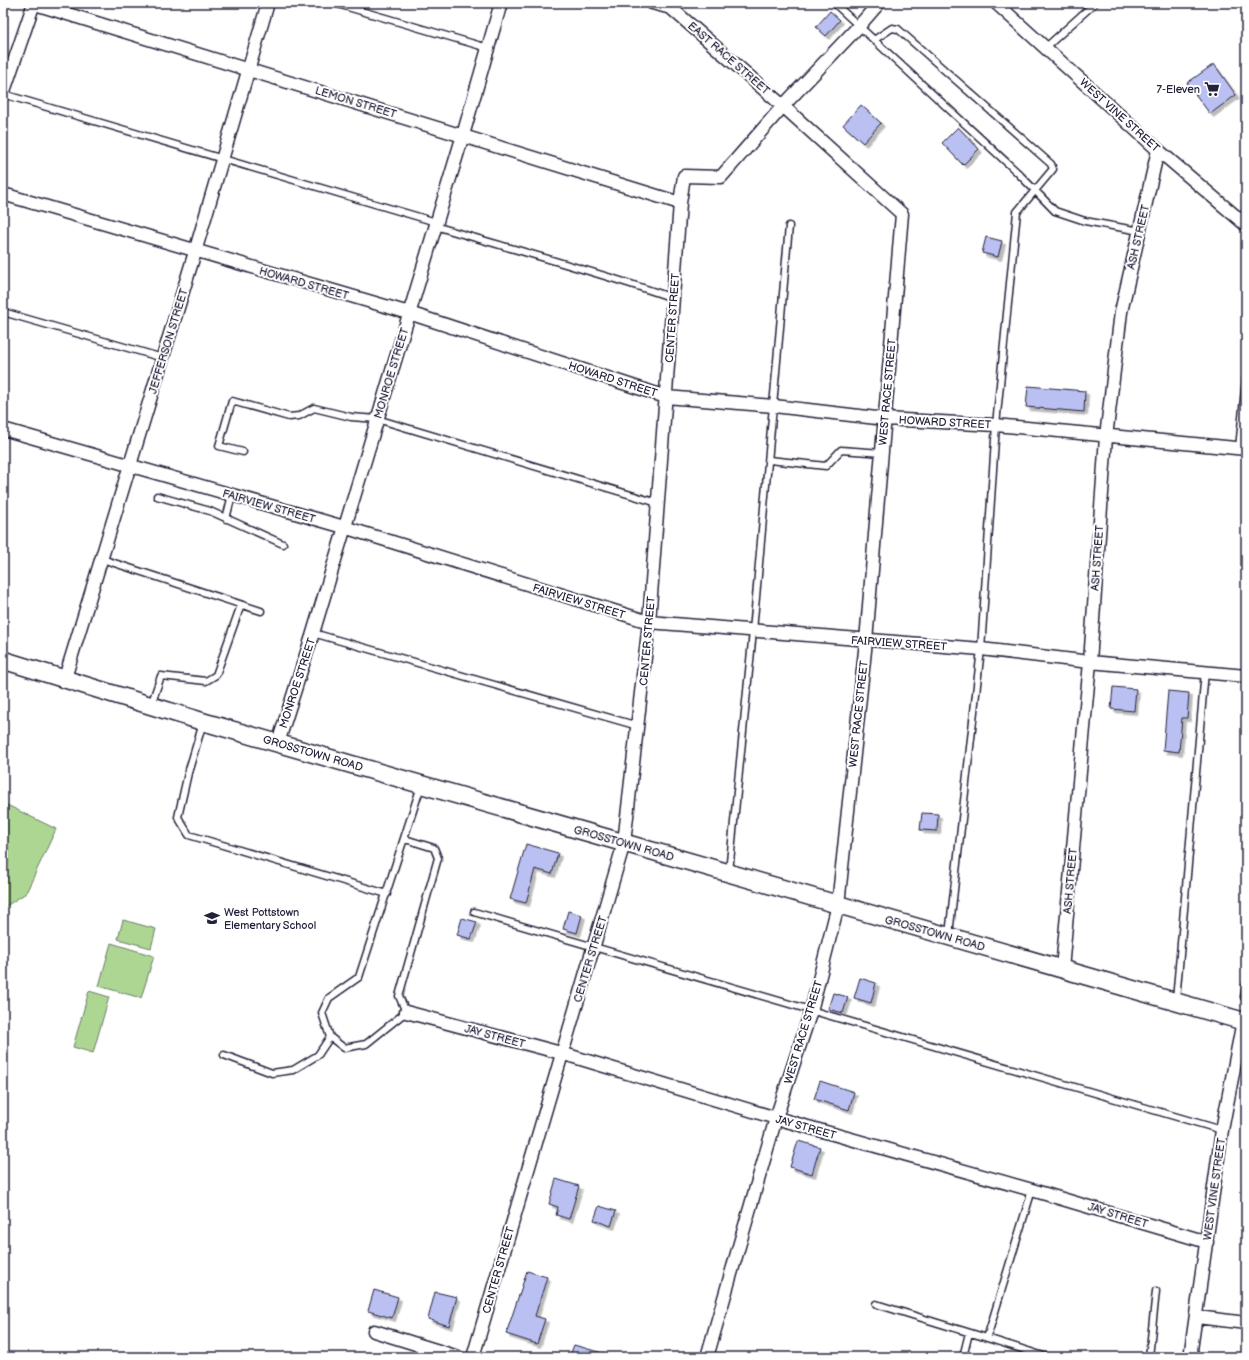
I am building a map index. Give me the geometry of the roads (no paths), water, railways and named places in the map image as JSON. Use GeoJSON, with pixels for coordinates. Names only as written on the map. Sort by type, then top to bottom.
{"type":"FeatureCollection","features":[{"type":"Feature","properties":{"kind":"street","name":"LEMON STREET"},"geometry":{"type":"LineString","coordinates":[[33,3],[680,203]]}},
{"type":"Feature","properties":{"kind":"street"},"geometry":{"type":"LineString","coordinates":[[3,94],[7,71],[33,3]]}},
{"type":"Feature","properties":{"kind":"street","name":"JEFFERSON STREET"},"geometry":{"type":"LineString","coordinates":[[65,678],[196,252],[250,70],[268,3]]}},
{"type":"Feature","properties":{"kind":"street","name":"MONROE STREET"},"geometry":{"type":"LineString","coordinates":[[278,743],[313,633],[463,135],[501,3]]}},
{"type":"Feature","properties":{"kind":"street","name":"EAST RACE STREET"},"geometry":{"type":"LineString","coordinates":[[652,3],[671,8],[783,106]]}},
{"type":"Feature","properties":{"kind":"street","name":"CENTER STREET"},"geometry":{"type":"LineString","coordinates":[[473,1357],[624,843],[649,622],[680,203],[684,176],[721,177],[783,106],[860,26],[879,3]]}},
{"type":"Feature","properties":{"kind":"street","name":"WEST VINE STREET"},"geometry":{"type":"LineString","coordinates":[[996,3],[1158,150],[1246,225]]}},
{"type":"Feature","properties":{"kind":"street","name":"WEST RACE STREET"},"geometry":{"type":"LineString","coordinates":[[707,1357],[776,1118],[812,1011],[838,905],[866,641],[902,214],[783,106]]}},
{"type":"Feature","properties":{"kind":"street","name":"ASH STREET"},"geometry":{"type":"LineString","coordinates":[[1062,969],[1090,662],[1106,437],[1121,312],[1158,150]]}},
{"type":"Feature","properties":{"kind":"street","name":"HOWARD STREET"},"geometry":{"type":"LineString","coordinates":[[3,194],[196,252],[409,313],[666,397],[774,406],[885,419],[996,425],[1106,437],[1243,448]]}},
{"type":"Feature","properties":{"kind":"street","name":"FAIRVIEW STREET"},"geometry":{"type":"LineString","coordinates":[[3,430],[131,465],[344,527],[649,622],[866,641],[981,649],[1090,662],[1205,671],[1246,676]]}},
{"type":"Feature","properties":{"kind":"street","name":"GROSSTOWN ROAD"},"geometry":{"type":"LineString","coordinates":[[3,660],[204,722],[1244,1021]]}},
{"type":"Feature","properties":{"kind":"street","name":"JAY STREET"},"geometry":{"type":"LineString","coordinates":[[406,1012],[562,1053],[776,1118],[1032,1190],[1207,1242]]}},
{"type":"Feature","properties":{"kind":"street","name":"WEST VINE STREET"},"geometry":{"type":"LineString","coordinates":[[1193,1357],[1191,1350],[1197,1317],[1222,1130],[1244,1021]]}},
{"type":"Feature","properties":{"kind":"street"},"geometry":{"type":"LineString","coordinates":[[1197,1317],[1246,1323]]}},
{"type":"Feature","properties":{"kind":"street"},"geometry":{"type":"LineString","coordinates":[[374,1331],[458,1357]]}},
{"type":"Feature","properties":{"kind":"lane"},"geometry":{"type":"LineString","coordinates":[[334,3],[488,48]]}},
{"type":"Feature","properties":{"kind":"lane"},"geometry":{"type":"LineString","coordinates":[[834,3],[1036,191],[1055,211],[1085,221],[1140,231]]}},
{"type":"Feature","properties":{"kind":"lane"},"geometry":{"type":"LineString","coordinates":[[1046,48],[1095,3]]}},
{"type":"Feature","properties":{"kind":"lane"},"geometry":{"type":"LineString","coordinates":[[874,40],[892,28],[898,29],[1051,164],[1052,172],[1017,212],[996,425],[981,649],[949,937]]}},
{"type":"Feature","properties":{"kind":"lane"},"geometry":{"type":"LineString","coordinates":[[3,94],[621,280],[673,298]]}},
{"type":"Feature","properties":{"kind":"lane"},"geometry":{"type":"LineString","coordinates":[[729,874],[774,406],[789,226]]}},
{"type":"Feature","properties":{"kind":"lane"},"geometry":{"type":"LineString","coordinates":[[3,312],[163,358]]}},
{"type":"Feature","properties":{"kind":"lane"},"geometry":{"type":"LineString","coordinates":[[1243,448],[1246,378]]}},
{"type":"Feature","properties":{"kind":"lane"},"geometry":{"type":"LineString","coordinates":[[243,452],[219,446],[232,401],[289,417],[299,416],[314,408],[351,417],[377,419],[658,503]]}},
{"type":"Feature","properties":{"kind":"lane"},"geometry":{"type":"LineString","coordinates":[[769,460],[826,466],[841,450],[882,453]]}},
{"type":"Feature","properties":{"kind":"lane"},"geometry":{"type":"LineString","coordinates":[[226,519],[232,495]]}},
{"type":"Feature","properties":{"kind":"lane"},"geometry":{"type":"LineString","coordinates":[[157,496],[210,511],[283,544]]}},
{"type":"Feature","properties":{"kind":"lane"},"geometry":{"type":"LineString","coordinates":[[102,559],[261,611]]}},
{"type":"Feature","properties":{"kind":"lane"},"geometry":{"type":"LineString","coordinates":[[151,705],[161,676],[206,682],[216,675],[241,605]]}},
{"type":"Feature","properties":{"kind":"lane"},"geometry":{"type":"LineString","coordinates":[[313,633],[638,726]]}},
{"type":"Feature","properties":{"kind":"lane"},"geometry":{"type":"LineString","coordinates":[[1176,1002],[1205,671]]}},
{"type":"Feature","properties":{"kind":"lane"},"geometry":{"type":"LineString","coordinates":[[204,722],[188,773],[178,817],[189,835],[387,894]]}},
{"type":"Feature","properties":{"kind":"lane"},"geometry":{"type":"LineString","coordinates":[[405,839],[434,848],[438,858],[399,996],[406,1012],[366,1044],[344,1048],[330,1037],[322,1013],[328,998],[359,977],[405,839],[421,785]]}},
{"type":"Feature","properties":{"kind":"lane"},"geometry":{"type":"LineString","coordinates":[[474,912],[1222,1130]]}},
{"type":"Feature","properties":{"kind":"lane"},"geometry":{"type":"LineString","coordinates":[[1244,997],[1246,985]]}},
{"type":"Feature","properties":{"kind":"lane"},"geometry":{"type":"LineString","coordinates":[[224,1055],[272,1073],[293,1070],[318,1055],[330,1037]]}},
{"type":"Feature","properties":{"kind":"lane"},"geometry":{"type":"LineString","coordinates":[[987,1338],[1032,1190]]}},
{"type":"Feature","properties":{"kind":"lane"},"geometry":{"type":"LineString","coordinates":[[1149,1357],[1156,1292]]}},
{"type":"Feature","properties":{"kind":"lane"},"geometry":{"type":"LineString","coordinates":[[876,1304],[1047,1357]]}},
{"type":"Feature","properties":{"kind":"lane"},"geometry":{"type":"LineString","coordinates":[[963,1357],[969,1333]]}},
{"type":"Feature","properties":{"kind":"place","name":"7-Eleven"},"geometry":{"type":"Point","coordinates":[1212,89]}},
{"type":"Feature","properties":{"kind":"place","name":"West Pottstown Elementary School"},"geometry":{"type":"Point","coordinates":[212,918]}}]}
